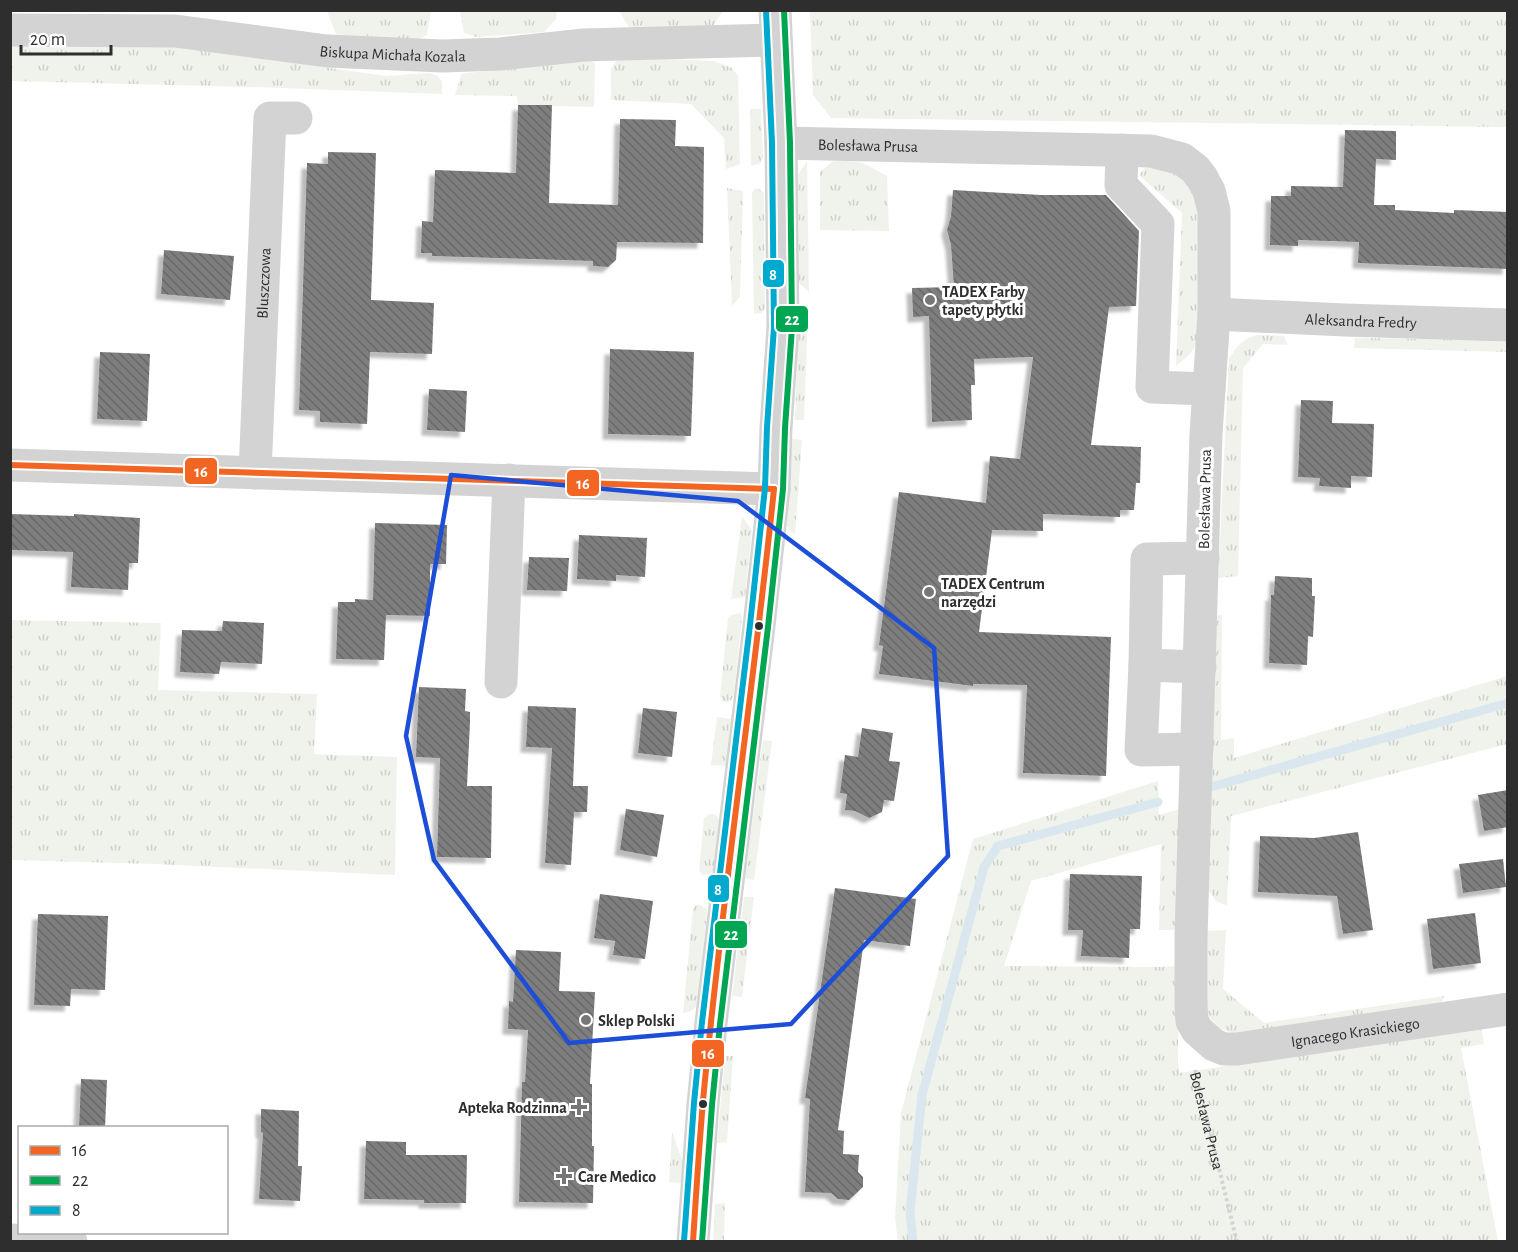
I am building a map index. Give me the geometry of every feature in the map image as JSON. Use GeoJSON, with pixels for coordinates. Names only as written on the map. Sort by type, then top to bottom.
{"type":"FeatureCollection","features":[{"type":"Feature","properties":{"kind":"street","name":"Biskupa Michała Kozala"},"geometry":{"type":"LineString","coordinates":[[10,30],[175,31],[327,51],[443,56],[500,54],[776,25]]}},
{"type":"Feature","properties":{"kind":"street"},"geometry":{"type":"LineString","coordinates":[[693,1242],[711,1023],[774,489],[783,327],[781,142],[776,25]]}},
{"type":"Feature","properties":{"kind":"street","name":"Bluszczowa"},"geometry":{"type":"LineString","coordinates":[[255,473],[270,118],[296,118]]}},
{"type":"Feature","properties":{"kind":"street","name":"Bolesława Prusa"},"geometry":{"type":"LineString","coordinates":[[781,142],[1151,151],[1182,159],[1195,169],[1209,191],[1214,211],[1214,314],[1206,434],[1191,937],[1192,1021],[1205,1038]]}},
{"type":"Feature","properties":{"kind":"street"},"geometry":{"type":"LineString","coordinates":[[1122,150],[1121,185],[1158,224],[1152,387],[1209,389]]}},
{"type":"Feature","properties":{"kind":"street","name":"Aleksandra Fredry"},"geometry":{"type":"LineString","coordinates":[[1214,314],[1508,325]]}},
{"type":"Feature","properties":{"kind":"street"},"geometry":{"type":"LineString","coordinates":[[10,465],[774,489]]}},
{"type":"Feature","properties":{"kind":"street"},"geometry":{"type":"LineString","coordinates":[[501,682],[509,480]]}},
{"type":"Feature","properties":{"kind":"street"},"geometry":{"type":"LineString","coordinates":[[1197,749],[1141,750],[1147,559],[1203,558]]}},
{"type":"Feature","properties":{"kind":"street"},"geometry":{"type":"LineString","coordinates":[[1145,665],[1200,667]]}},
{"type":"Feature","properties":{"kind":"street","name":"Ignacego Krasickiego"},"geometry":{"type":"LineString","coordinates":[[1205,1038],[1214,1046],[1237,1049],[1508,1009]]}},
{"type":"Feature","properties":{"kind":"street"},"geometry":{"type":"LineString","coordinates":[[10,1240],[70,1242]]}},
{"type":"Feature","properties":{"kind":"path","name":"Bolesława Prusa"},"geometry":{"type":"LineString","coordinates":[[1205,1038],[1195,1072],[1236,1242]]}},
{"type":"Feature","properties":{"kind":"highlighted area"},"geometry":{"type":"Polygon","coordinates":[[[451,475],[738,501],[934,648],[948,856],[791,1024],[569,1043],[434,860],[406,736],[451,475]]]}},
{"type":"Feature","properties":{"kind":"green space"},"geometry":{"type":"Polygon","coordinates":[[[460,10],[557,11],[556,19],[544,32],[476,37],[464,33],[460,10]]]}},
{"type":"Feature","properties":{"kind":"green space"},"geometry":{"type":"Polygon","coordinates":[[[327,11],[431,11],[427,35],[413,42],[347,42],[336,34],[327,11]]]}},
{"type":"Feature","properties":{"kind":"green space"},"geometry":{"type":"Polygon","coordinates":[[[619,11],[723,11],[706,36],[634,35],[619,11]]]}},
{"type":"Feature","properties":{"kind":"green space"},"geometry":{"type":"Polygon","coordinates":[[[810,11],[1507,11],[1507,127],[831,118],[813,95],[810,11]]]}},
{"type":"Feature","properties":{"kind":"green space"},"geometry":{"type":"Polygon","coordinates":[[[11,39],[169,40],[267,59],[386,76],[428,73],[437,75],[442,82],[442,94],[11,81],[11,39]]]}},
{"type":"Feature","properties":{"kind":"green space"},"geometry":{"type":"Polygon","coordinates":[[[619,57],[714,61],[732,68],[738,76],[740,164],[726,169],[724,138],[691,104],[611,100],[611,69],[619,57]]]}},
{"type":"Feature","properties":{"kind":"green space"},"geometry":{"type":"Polygon","coordinates":[[[586,58],[595,63],[594,107],[518,105],[517,96],[455,95],[461,74],[586,58]]]}},
{"type":"Feature","properties":{"kind":"green space"},"geometry":{"type":"Polygon","coordinates":[[[750,109],[761,109],[763,157],[761,163],[751,166],[750,109]]]}},
{"type":"Feature","properties":{"kind":"green space"},"geometry":{"type":"Polygon","coordinates":[[[807,161],[809,292],[799,283],[798,175],[807,161]]]}},
{"type":"Feature","properties":{"kind":"green space"},"geometry":{"type":"Polygon","coordinates":[[[833,161],[863,163],[887,176],[889,231],[820,230],[820,172],[833,161]]]}},
{"type":"Feature","properties":{"kind":"green space"},"geometry":{"type":"Polygon","coordinates":[[[1152,164],[1183,178],[1194,193],[1199,214],[1197,342],[1192,352],[1176,366],[1182,213],[1139,175],[1147,165],[1152,164]]]}},
{"type":"Feature","properties":{"kind":"green space"},"geometry":{"type":"Polygon","coordinates":[[[727,188],[743,191],[740,297],[732,306],[727,188]]]}},
{"type":"Feature","properties":{"kind":"green space"},"geometry":{"type":"Polygon","coordinates":[[[758,188],[764,193],[765,308],[762,313],[754,314],[752,193],[758,188]]]}},
{"type":"Feature","properties":{"kind":"green space"},"geometry":{"type":"Polygon","coordinates":[[[808,312],[804,420],[795,420],[798,319],[808,312]]]}},
{"type":"Feature","properties":{"kind":"green space"},"geometry":{"type":"Polygon","coordinates":[[[1257,335],[1284,336],[1288,345],[1263,344],[1243,368],[1238,576],[1218,578],[1229,359],[1240,344],[1257,335]]]}},
{"type":"Feature","properties":{"kind":"green space"},"geometry":{"type":"Polygon","coordinates":[[[1355,338],[1507,340],[1507,352],[1354,348],[1355,338]]]}},
{"type":"Feature","properties":{"kind":"green space"},"geometry":{"type":"Polygon","coordinates":[[[792,439],[802,440],[795,535],[787,526],[792,439]]]}},
{"type":"Feature","properties":{"kind":"green space"},"geometry":{"type":"Polygon","coordinates":[[[742,517],[752,530],[745,597],[731,599],[742,517]]]}},
{"type":"Feature","properties":{"kind":"green space"},"geometry":{"type":"Polygon","coordinates":[[[740,613],[742,617],[734,695],[727,702],[722,701],[720,696],[728,618],[740,613]]]}},
{"type":"Feature","properties":{"kind":"green space"},"geometry":{"type":"Polygon","coordinates":[[[1222,615],[1221,740],[1234,738],[1234,758],[1507,676],[1507,744],[1231,816],[1227,906],[1216,901],[1207,888],[1215,616],[1222,615]]]}},
{"type":"Feature","properties":{"kind":"green space"},"geometry":{"type":"Polygon","coordinates":[[[11,620],[161,623],[158,690],[317,694],[314,754],[397,757],[395,875],[11,860],[11,620]]]}},
{"type":"Feature","properties":{"kind":"green space"},"geometry":{"type":"Polygon","coordinates":[[[717,717],[731,719],[726,766],[711,765],[717,717]]]}},
{"type":"Feature","properties":{"kind":"green space"},"geometry":{"type":"Polygon","coordinates":[[[763,740],[772,741],[754,880],[745,878],[763,740]]]}},
{"type":"Feature","properties":{"kind":"green space"},"geometry":{"type":"Polygon","coordinates":[[[1158,781],[1159,815],[1184,808],[1177,927],[1173,930],[1159,930],[1161,844],[1031,881],[1004,966],[1179,966],[1178,1064],[1180,1073],[1481,1026],[1484,1044],[1461,1048],[1498,1241],[898,1242],[895,1218],[901,1113],[973,839],[1158,781]]]}},
{"type":"Feature","properties":{"kind":"green space"},"geometry":{"type":"Polygon","coordinates":[[[710,814],[718,817],[719,822],[713,871],[703,875],[699,871],[704,818],[710,814]]]}},
{"type":"Feature","properties":{"kind":"green space"},"geometry":{"type":"Polygon","coordinates":[[[744,897],[754,897],[742,997],[732,996],[744,897]]]}},
{"type":"Feature","properties":{"kind":"green space"},"geometry":{"type":"Polygon","coordinates":[[[696,905],[707,909],[698,1004],[692,1010],[683,1013],[693,909],[696,905]]]}},
{"type":"Feature","properties":{"kind":"green space"},"geometry":{"type":"Polygon","coordinates":[[[1226,930],[1223,989],[1264,1023],[1444,996],[1441,1004],[1235,1034],[1221,1029],[1209,1017],[1204,1001],[1205,931],[1226,930]]]}},
{"type":"Feature","properties":{"kind":"green space"},"geometry":{"type":"Polygon","coordinates":[[[725,1056],[733,1056],[727,1142],[717,1143],[725,1056]]]}},
{"type":"Feature","properties":{"kind":"green space"},"geometry":{"type":"Polygon","coordinates":[[[672,1132],[683,1163],[683,1181],[679,1183],[669,1182],[672,1132]]]}},
{"type":"Feature","properties":{"kind":"green space"},"geometry":{"type":"Polygon","coordinates":[[[725,1203],[724,1241],[713,1241],[715,1204],[725,1203]]]}},
{"type":"Feature","properties":{"kind":"building"},"geometry":{"type":"Polygon","coordinates":[[[518,105],[552,105],[549,203],[618,205],[620,119],[676,120],[675,146],[704,147],[703,243],[617,242],[616,260],[608,267],[593,266],[593,261],[432,256],[432,253],[421,253],[422,221],[433,222],[435,170],[516,173],[518,105]]]}},
{"type":"Feature","properties":{"kind":"building"},"geometry":{"type":"Polygon","coordinates":[[[1345,130],[1396,131],[1396,160],[1376,159],[1374,205],[1395,205],[1395,210],[1454,213],[1454,210],[1508,212],[1508,269],[1358,263],[1359,242],[1298,240],[1298,246],[1270,245],[1271,196],[1291,196],[1291,186],[1343,187],[1345,130]]]}},
{"type":"Feature","properties":{"kind":"building"},"geometry":{"type":"Polygon","coordinates":[[[328,152],[376,153],[371,300],[434,303],[432,354],[370,352],[367,424],[320,422],[320,411],[299,410],[307,163],[328,164],[328,152]]]}},
{"type":"Feature","properties":{"kind":"building"},"geometry":{"type":"Polygon","coordinates":[[[953,190],[1041,195],[1106,195],[1139,231],[1136,306],[1109,307],[1091,445],[1141,447],[1140,483],[1136,483],[1134,510],[1120,510],[1120,517],[1043,514],[1043,531],[992,530],[979,632],[1111,637],[1106,776],[1023,773],[1027,685],[973,684],[973,686],[879,674],[883,646],[879,645],[899,492],[986,503],[990,456],[1020,459],[1033,357],[974,359],[975,385],[971,385],[972,420],[932,422],[929,316],[913,317],[912,288],[954,287],[951,245],[947,230],[951,216],[953,190]]]}},
{"type":"Feature","properties":{"kind":"building"},"geometry":{"type":"Polygon","coordinates":[[[164,250],[234,256],[230,300],[161,294],[164,250]]]}},
{"type":"Feature","properties":{"kind":"building"},"geometry":{"type":"Polygon","coordinates":[[[610,349],[694,352],[691,436],[608,434],[610,349]]]}},
{"type":"Feature","properties":{"kind":"building"},"geometry":{"type":"Polygon","coordinates":[[[100,352],[150,354],[147,421],[97,419],[100,352]]]}},
{"type":"Feature","properties":{"kind":"building"},"geometry":{"type":"Polygon","coordinates":[[[429,389],[467,391],[465,432],[427,430],[429,389]]]}},
{"type":"Feature","properties":{"kind":"building"},"geometry":{"type":"Polygon","coordinates":[[[1301,400],[1333,401],[1332,423],[1374,424],[1372,477],[1351,476],[1351,488],[1319,486],[1320,478],[1298,477],[1301,400]]]}},
{"type":"Feature","properties":{"kind":"building"},"geometry":{"type":"Polygon","coordinates":[[[10,514],[74,516],[74,514],[140,518],[138,563],[129,563],[128,590],[71,587],[73,552],[10,550],[10,514]]]}},
{"type":"Feature","properties":{"kind":"building"},"geometry":{"type":"Polygon","coordinates":[[[375,523],[447,525],[446,564],[430,564],[430,616],[386,615],[384,660],[336,659],[338,602],[355,602],[355,599],[373,600],[375,523]]]}},
{"type":"Feature","properties":{"kind":"building"},"geometry":{"type":"Polygon","coordinates":[[[579,535],[647,538],[645,577],[616,575],[616,581],[577,579],[579,535]]]}},
{"type":"Feature","properties":{"kind":"building"},"geometry":{"type":"Polygon","coordinates":[[[529,557],[569,558],[567,591],[527,590],[529,557]]]}},
{"type":"Feature","properties":{"kind":"building"},"geometry":{"type":"Polygon","coordinates":[[[1275,576],[1312,578],[1312,596],[1315,596],[1313,637],[1308,636],[1307,665],[1269,663],[1271,595],[1274,595],[1275,576]]]}},
{"type":"Feature","properties":{"kind":"building"},"geometry":{"type":"Polygon","coordinates":[[[223,621],[264,623],[262,664],[221,662],[219,674],[180,672],[182,630],[222,631],[223,621]]]}},
{"type":"Feature","properties":{"kind":"building"},"geometry":{"type":"Polygon","coordinates":[[[419,687],[466,689],[465,711],[470,712],[467,786],[492,786],[491,858],[437,857],[440,758],[416,757],[419,687]]]}},
{"type":"Feature","properties":{"kind":"building"},"geometry":{"type":"Polygon","coordinates":[[[528,706],[576,708],[573,786],[588,786],[587,812],[574,812],[571,865],[545,863],[552,748],[526,747],[528,706]]]}},
{"type":"Feature","properties":{"kind":"building"},"geometry":{"type":"Polygon","coordinates":[[[643,708],[677,712],[672,757],[638,753],[643,708]]]}},
{"type":"Feature","properties":{"kind":"building"},"geometry":{"type":"Polygon","coordinates":[[[862,728],[893,733],[889,761],[900,762],[894,801],[884,800],[882,812],[869,818],[855,811],[845,810],[847,794],[840,793],[845,755],[858,757],[862,728]]]}},
{"type":"Feature","properties":{"kind":"building"},"geometry":{"type":"Polygon","coordinates":[[[1508,790],[1508,827],[1484,831],[1478,795],[1508,790]]]}},
{"type":"Feature","properties":{"kind":"building"},"geometry":{"type":"Polygon","coordinates":[[[626,809],[664,815],[657,857],[620,850],[626,809]]]}},
{"type":"Feature","properties":{"kind":"building"},"geometry":{"type":"Polygon","coordinates":[[[1358,832],[1373,930],[1343,934],[1337,896],[1258,892],[1260,836],[1314,838],[1358,832]]]}},
{"type":"Feature","properties":{"kind":"building"},"geometry":{"type":"Polygon","coordinates":[[[1503,859],[1506,887],[1463,893],[1459,864],[1503,859]]]}},
{"type":"Feature","properties":{"kind":"building"},"geometry":{"type":"Polygon","coordinates":[[[1070,874],[1142,876],[1140,929],[1130,929],[1129,958],[1081,956],[1083,930],[1068,930],[1070,874]]]}},
{"type":"Feature","properties":{"kind":"building"},"geometry":{"type":"Polygon","coordinates":[[[835,888],[916,899],[910,946],[864,940],[838,1130],[844,1131],[843,1154],[859,1155],[858,1172],[863,1177],[863,1187],[849,1200],[838,1199],[831,1193],[805,1192],[810,1099],[805,1098],[835,888]]]}},
{"type":"Feature","properties":{"kind":"building"},"geometry":{"type":"Polygon","coordinates":[[[600,894],[653,901],[645,959],[613,955],[615,941],[594,938],[600,894]]]}},
{"type":"Feature","properties":{"kind":"building"},"geometry":{"type":"Polygon","coordinates":[[[1475,913],[1481,963],[1433,969],[1427,919],[1475,913]]]}},
{"type":"Feature","properties":{"kind":"building"},"geometry":{"type":"Polygon","coordinates":[[[38,914],[108,916],[105,990],[71,989],[70,1006],[34,1005],[38,914]]]}},
{"type":"Feature","properties":{"kind":"building"},"geometry":{"type":"Polygon","coordinates":[[[516,950],[561,952],[559,991],[595,992],[590,1084],[592,1084],[592,1146],[594,1146],[593,1203],[519,1202],[522,1082],[525,1082],[528,1030],[508,1029],[509,1001],[513,1002],[516,950]]]}},
{"type":"Feature","properties":{"kind":"building"},"geometry":{"type":"Polygon","coordinates":[[[81,1079],[107,1080],[105,1126],[79,1126],[81,1079]]]}},
{"type":"Feature","properties":{"kind":"building"},"geometry":{"type":"Polygon","coordinates":[[[261,1109],[299,1111],[298,1166],[302,1166],[300,1201],[259,1199],[263,1133],[261,1132],[261,1109]]]}},
{"type":"Feature","properties":{"kind":"building"},"geometry":{"type":"Polygon","coordinates":[[[366,1141],[406,1142],[406,1155],[467,1155],[466,1203],[364,1199],[366,1141]]]}},
{"type":"Feature","properties":{"kind":"waterway"},"geometry":{"type":"LineString","coordinates":[[1211,787],[1508,703]]}},
{"type":"Feature","properties":{"kind":"waterway"},"geometry":{"type":"LineString","coordinates":[[913,1242],[910,1212],[922,1095],[984,867],[998,846],[1158,802]]}},
{"type":"Feature","properties":{"kind":"transit line","name":"8"},"geometry":{"type":"LineString","coordinates":[[684,1241],[702,1022],[765,488],[774,327],[772,143],[766,10]]}},
{"type":"Feature","properties":{"kind":"transit line","name":"22"},"geometry":{"type":"LineString","coordinates":[[702,1242],[720,1024],[783,489],[792,327],[790,143],[784,10]]}},
{"type":"Feature","properties":{"kind":"transit line","name":"16"},"geometry":{"type":"LineString","coordinates":[[10,465],[774,489]]}},
{"type":"Feature","properties":{"kind":"transit line","name":"16"},"geometry":{"type":"LineString","coordinates":[[693,1242],[711,1024],[774,489]]}},
{"type":"Feature","properties":{"kind":"place","name":"TADEX Farby tapety płytki"},"geometry":{"type":"Point","coordinates":[930,300]}},
{"type":"Feature","properties":{"kind":"place","name":"TADEX Centrum narzędzi"},"geometry":{"type":"Point","coordinates":[929,592]}},
{"type":"Feature","properties":{"kind":"place","name":"Sklep Polski"},"geometry":{"type":"Point","coordinates":[586,1020]}},
{"type":"Feature","properties":{"kind":"place","name":"Apteka Rodzinna"},"geometry":{"type":"Point","coordinates":[579,1107]}},
{"type":"Feature","properties":{"kind":"place","name":"Care Medico"},"geometry":{"type":"Point","coordinates":[564,1176]}}]}
